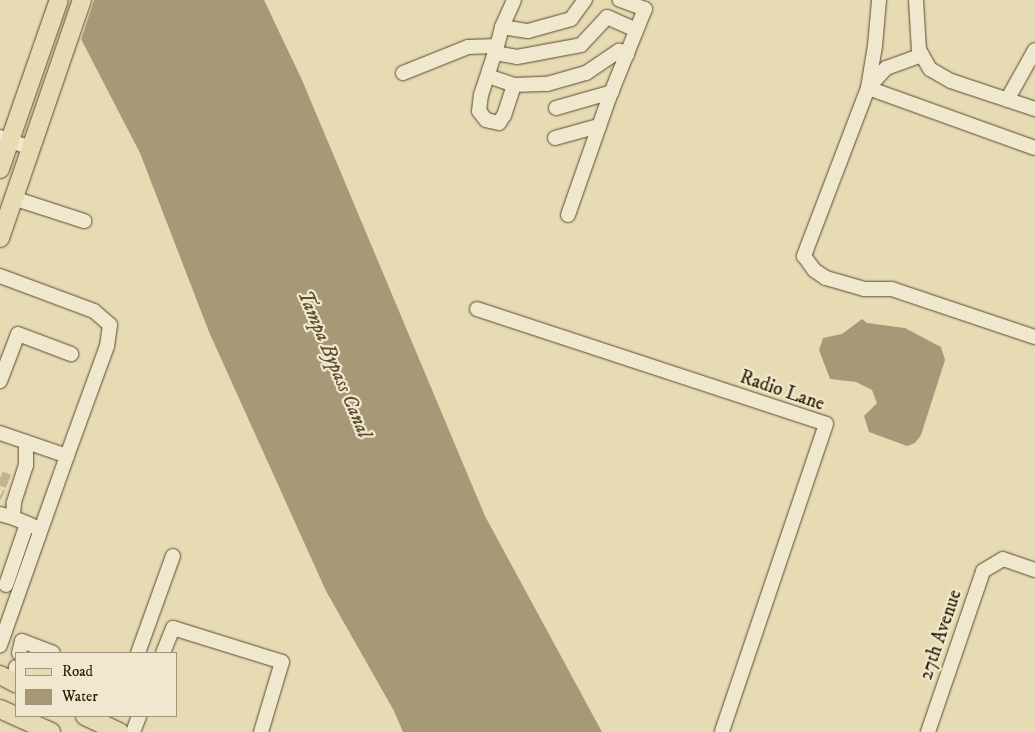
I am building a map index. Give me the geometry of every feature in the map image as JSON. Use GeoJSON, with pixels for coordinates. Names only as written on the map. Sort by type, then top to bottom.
{"type":"FeatureCollection","features":[{"type":"Feature","properties":{"kind":"main road"},"geometry":{"type":"LineString","coordinates":[[0,238],[82,0]]}},
{"type":"Feature","properties":{"kind":"main road"},"geometry":{"type":"LineString","coordinates":[[0,169],[5,139],[57,5]]}},
{"type":"Feature","properties":{"kind":"main road"},"geometry":{"type":"LineString","coordinates":[[0,709],[15,716]]}},
{"type":"Feature","properties":{"kind":"main road"},"geometry":{"type":"LineString","coordinates":[[18,717],[51,732]]}},
{"type":"Feature","properties":{"kind":"main road"},"geometry":{"type":"LineString","coordinates":[[87,717],[120,732]]}},
{"type":"Feature","properties":{"kind":"street"},"geometry":{"type":"LineString","coordinates":[[514,0],[502,27],[479,111],[486,120],[499,123],[504,115],[514,85]]}},
{"type":"Feature","properties":{"kind":"street"},"geometry":{"type":"LineString","coordinates":[[502,27],[528,31],[571,19],[585,0]]}},
{"type":"Feature","properties":{"kind":"street"},"geometry":{"type":"LineString","coordinates":[[568,215],[599,126],[646,5],[620,0]]}},
{"type":"Feature","properties":{"kind":"street"},"geometry":{"type":"LineString","coordinates":[[879,0],[875,46],[868,88],[804,256],[814,270],[826,278],[864,289],[892,289],[1035,337]]}},
{"type":"Feature","properties":{"kind":"street"},"geometry":{"type":"LineString","coordinates":[[916,0],[920,50],[930,69],[951,81],[1035,109]]}},
{"type":"Feature","properties":{"kind":"street"},"geometry":{"type":"LineString","coordinates":[[402,73],[468,47],[496,50],[516,57],[581,45],[608,17],[636,30]]}},
{"type":"Feature","properties":{"kind":"street"},"geometry":{"type":"LineString","coordinates":[[1007,100],[1035,50]]}},
{"type":"Feature","properties":{"kind":"street"},"geometry":{"type":"LineString","coordinates":[[488,76],[514,85],[547,84],[586,73],[619,51],[627,54]]}},
{"type":"Feature","properties":{"kind":"street"},"geometry":{"type":"LineString","coordinates":[[868,88],[886,68],[922,55]]}},
{"type":"Feature","properties":{"kind":"street"},"geometry":{"type":"LineString","coordinates":[[868,88],[1035,148]]}},
{"type":"Feature","properties":{"kind":"street"},"geometry":{"type":"LineString","coordinates":[[556,108],[612,92]]}},
{"type":"Feature","properties":{"kind":"street"},"geometry":{"type":"LineString","coordinates":[[555,138],[599,126]]}},
{"type":"Feature","properties":{"kind":"street"},"geometry":{"type":"LineString","coordinates":[[5,139],[30,148]]}},
{"type":"Feature","properties":{"kind":"street"},"geometry":{"type":"LineString","coordinates":[[13,198],[84,221]]}},
{"type":"Feature","properties":{"kind":"street"},"geometry":{"type":"LineString","coordinates":[[0,276],[94,311],[110,326],[107,346],[67,456],[27,524],[3,584],[20,590]]}},
{"type":"Feature","properties":{"kind":"street","name":"Radio Lane"},"geometry":{"type":"LineString","coordinates":[[477,309],[826,424],[722,732]]}},
{"type":"Feature","properties":{"kind":"street"},"geometry":{"type":"LineString","coordinates":[[0,381],[18,334],[71,354]]}},
{"type":"Feature","properties":{"kind":"street"},"geometry":{"type":"LineString","coordinates":[[0,433],[67,456]]}},
{"type":"Feature","properties":{"kind":"street"},"geometry":{"type":"LineString","coordinates":[[0,646],[6,612],[20,590],[27,524],[8,499],[14,483],[26,465],[26,442]]}},
{"type":"Feature","properties":{"kind":"street"},"geometry":{"type":"LineString","coordinates":[[0,514],[27,524]]}},
{"type":"Feature","properties":{"kind":"street"},"geometry":{"type":"LineString","coordinates":[[138,652],[173,556]]}},
{"type":"Feature","properties":{"kind":"street","name":"27th Avenue"},"geometry":{"type":"LineString","coordinates":[[928,732],[983,571],[1002,559],[1035,570]]}},
{"type":"Feature","properties":{"kind":"street"},"geometry":{"type":"LineString","coordinates":[[163,652],[173,628],[282,662],[261,732]]}},
{"type":"Feature","properties":{"kind":"street"},"geometry":{"type":"LineString","coordinates":[[18,652],[22,641],[50,652]]}},
{"type":"Feature","properties":{"kind":"street"},"geometry":{"type":"LineString","coordinates":[[133,732],[139,717]]}},
{"type":"Feature","properties":{"kind":"water","name":"Tampa Bypass Canal"},"geometry":{"type":"Polygon","coordinates":[[[66,0],[264,0],[302,80],[485,516],[602,732],[403,732],[394,711],[326,591],[209,332],[140,153],[81,39],[66,0]]]}},
{"type":"Feature","properties":{"kind":"water"},"geometry":{"type":"Polygon","coordinates":[[[862,319],[867,323],[905,328],[941,347],[945,360],[921,435],[915,443],[907,446],[869,432],[864,416],[877,403],[872,390],[856,382],[830,379],[819,350],[823,338],[842,334],[862,319]]]}},
{"type":"Feature","properties":{"kind":"pier"},"geometry":{"type":"Polygon","coordinates":[[[63,0],[94,0],[80,43],[78,40],[63,0]]]}},
{"type":"Feature","properties":{"kind":"tunnel"},"geometry":{"type":"LineString","coordinates":[[0,478],[8,481]]}}]}
